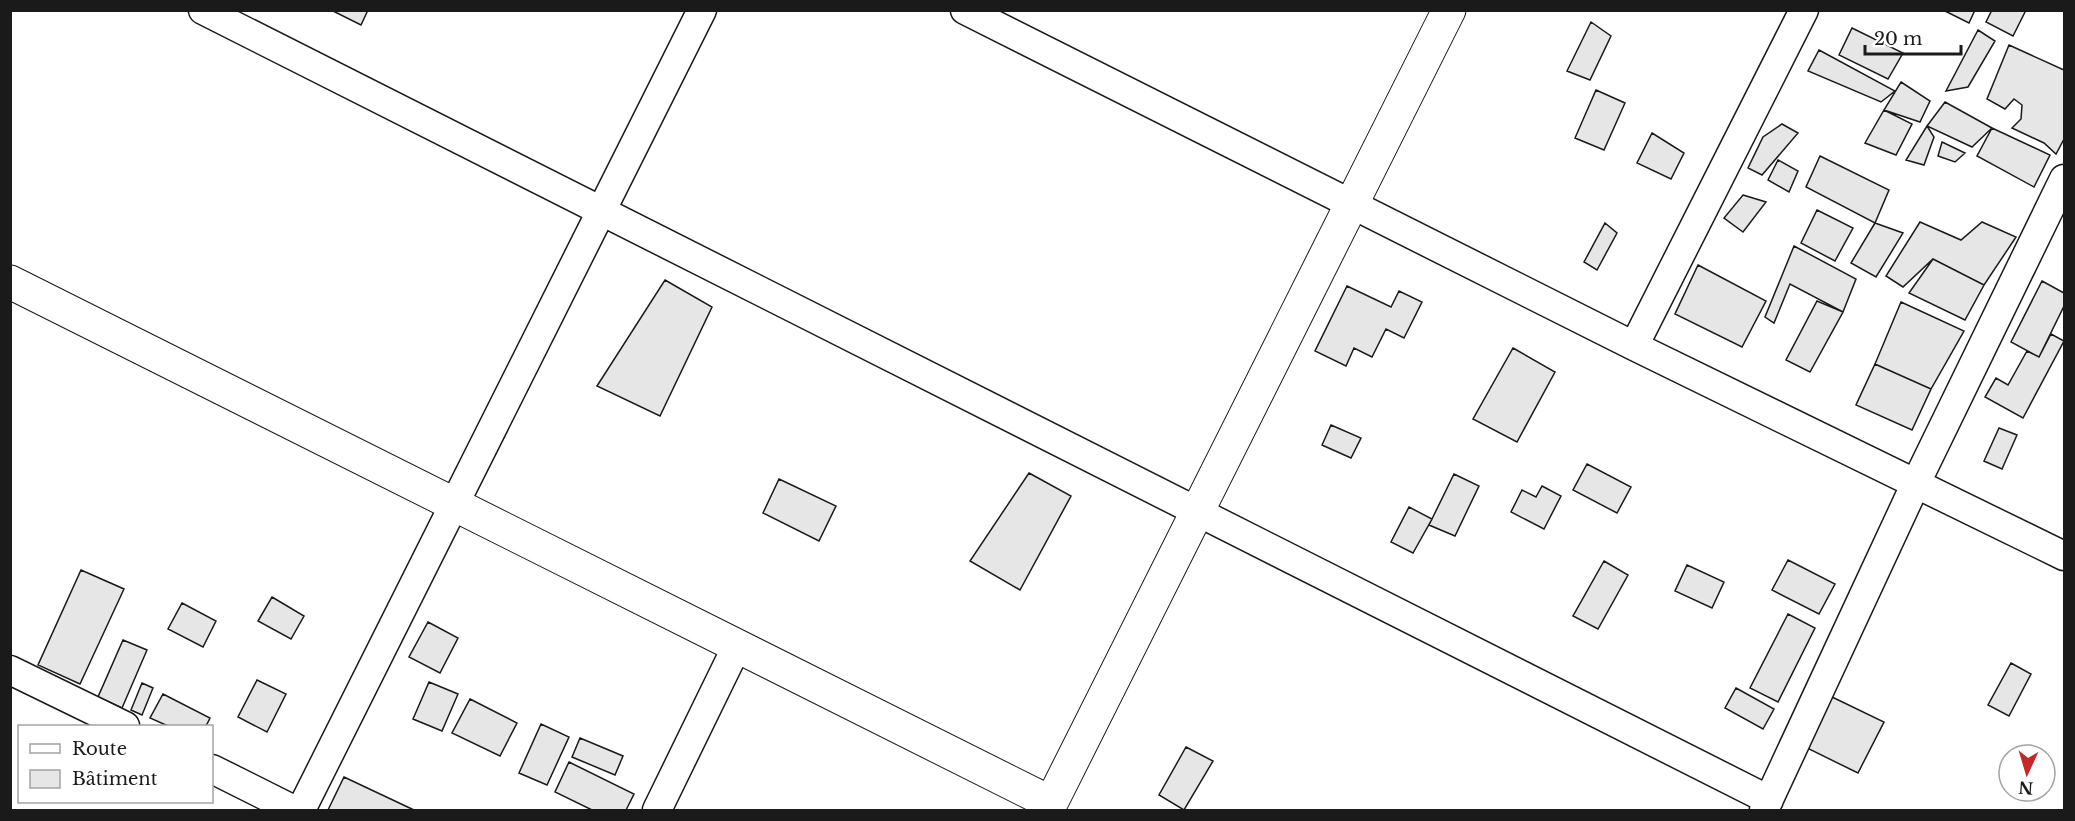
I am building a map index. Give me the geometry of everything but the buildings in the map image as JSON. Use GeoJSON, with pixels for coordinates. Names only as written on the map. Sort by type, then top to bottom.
{"type":"FeatureCollection","features":[{"type":"Feature","properties":{"kind":"street"},"geometry":{"type":"LineString","coordinates":[[203,10],[1198,512],[1766,805],[1916,483],[2062,191]]}},
{"type":"Feature","properties":{"kind":"street"},"geometry":{"type":"LineString","coordinates":[[301,810],[702,10]]}},
{"type":"Feature","properties":{"kind":"street"},"geometry":{"type":"LineString","coordinates":[[965,10],[1634,346],[2064,556]]}},
{"type":"Feature","properties":{"kind":"street"},"geometry":{"type":"LineString","coordinates":[[10,282],[736,645],[1055,808],[1198,512],[1449,10]]}},
{"type":"Feature","properties":{"kind":"street"},"geometry":{"type":"LineString","coordinates":[[1634,346],[1804,10]]}},
{"type":"Feature","properties":{"kind":"street"},"geometry":{"type":"LineString","coordinates":[[657,810],[736,645]]}},
{"type":"Feature","properties":{"kind":"street"},"geometry":{"type":"LineString","coordinates":[[10,670],[123,725]]}},
{"type":"Feature","properties":{"kind":"street"},"geometry":{"type":"LineString","coordinates":[[213,770],[294,810]]}}]}
